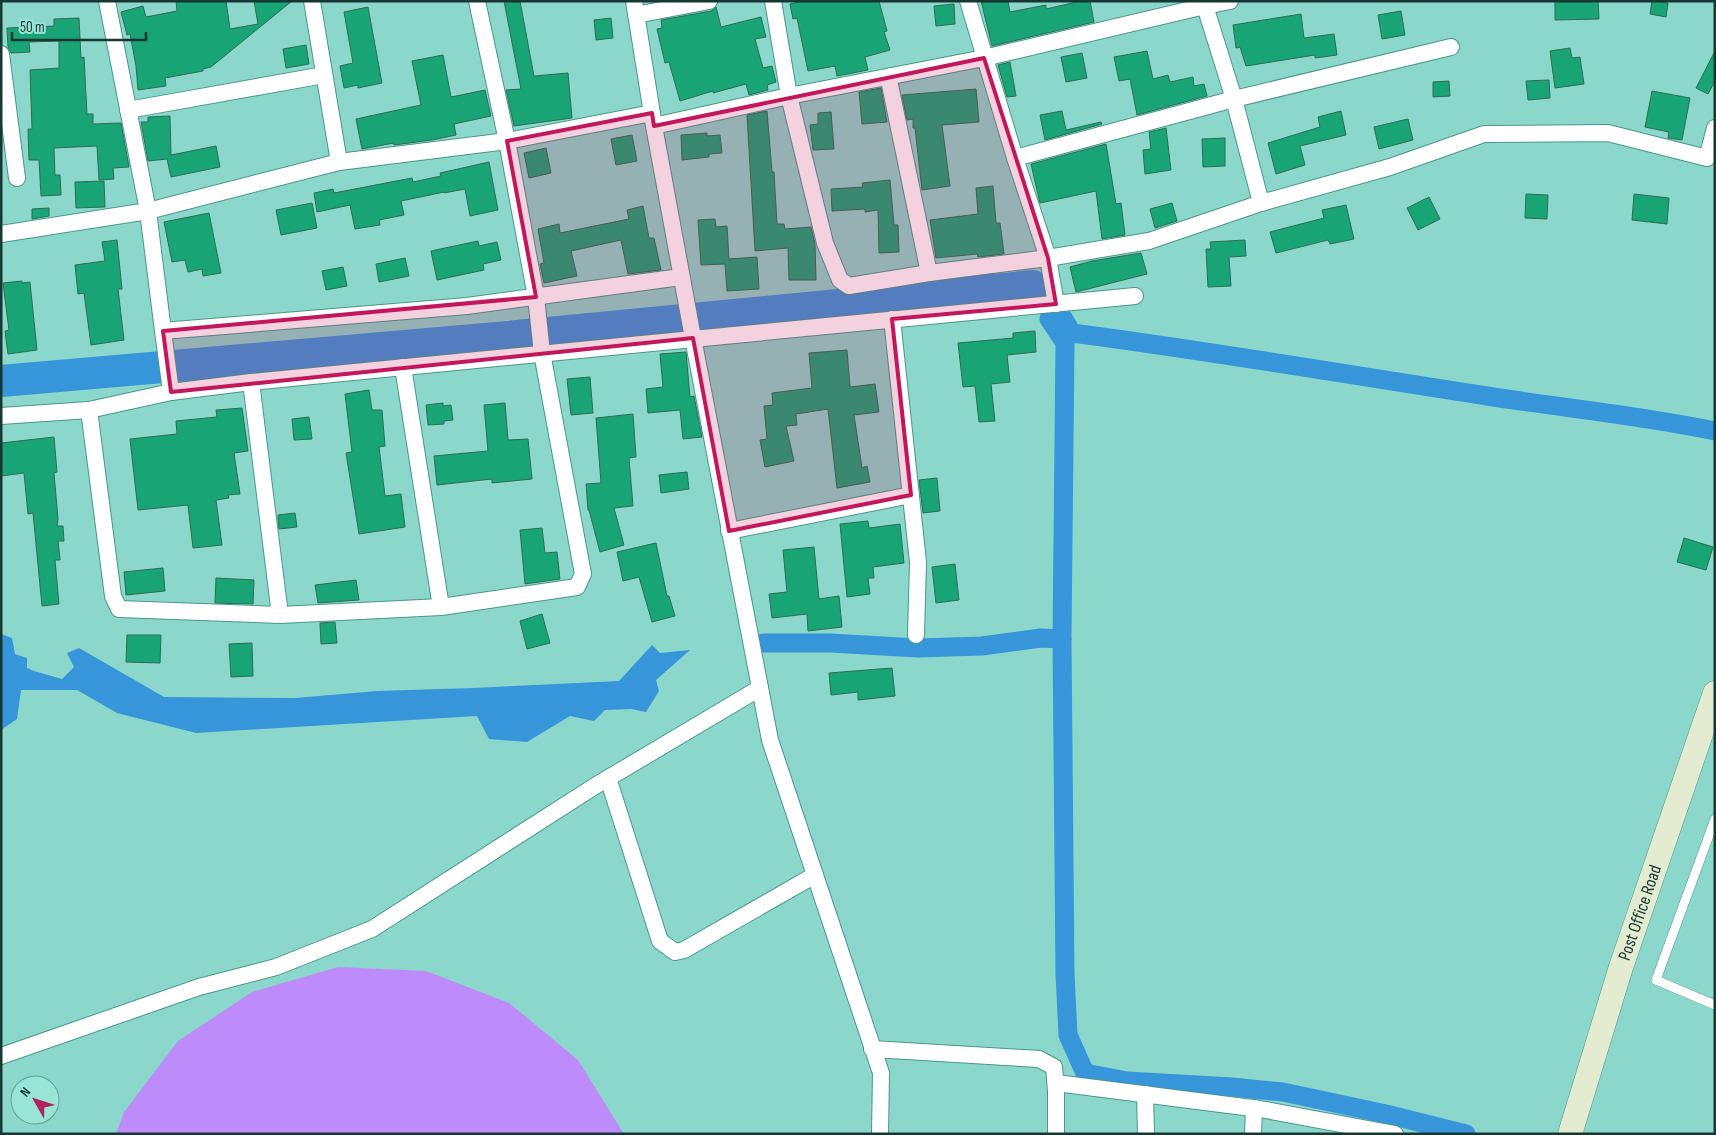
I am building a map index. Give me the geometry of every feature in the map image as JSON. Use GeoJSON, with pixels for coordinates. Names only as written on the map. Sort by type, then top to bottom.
{"type":"FeatureCollection","features":[{"type":"Feature","properties":{"kind":"street"},"geometry":{"type":"LineString","coordinates":[[107,1],[148,211],[171,392]]}},
{"type":"Feature","properties":{"kind":"street"},"geometry":{"type":"LineString","coordinates":[[312,1],[339,162]]}},
{"type":"Feature","properties":{"kind":"street"},"geometry":{"type":"LineString","coordinates":[[89,410],[113,596],[119,609],[280,615],[442,607],[577,586],[583,574],[542,353],[536,297],[507,140],[477,1]]}},
{"type":"Feature","properties":{"kind":"street"},"geometry":{"type":"LineString","coordinates":[[709,1],[635,8],[653,120],[693,338],[770,740],[881,1074],[880,1134]]}},
{"type":"Feature","properties":{"kind":"street"},"geometry":{"type":"LineString","coordinates":[[773,1],[789,96],[826,243],[840,280],[849,286],[928,273],[1048,258],[1149,241],[1261,203],[1390,167],[1484,134],[1608,133],[1707,158],[1715,128]]}},
{"type":"Feature","properties":{"kind":"street"},"geometry":{"type":"LineString","coordinates":[[968,1],[1015,158],[1048,258],[1056,304]]}},
{"type":"Feature","properties":{"kind":"street"},"geometry":{"type":"LineString","coordinates":[[1,234],[148,211],[339,162],[653,120],[789,96],[984,58],[1204,4],[1230,1]]}},
{"type":"Feature","properties":{"kind":"street"},"geometry":{"type":"LineString","coordinates":[[1204,4],[1234,99],[1261,203]]}},
{"type":"Feature","properties":{"kind":"street"},"geometry":{"type":"LineString","coordinates":[[1015,158],[1234,99],[1451,46]]}},
{"type":"Feature","properties":{"kind":"street"},"geometry":{"type":"LineString","coordinates":[[1,54],[17,178]]}},
{"type":"Feature","properties":{"kind":"street"},"geometry":{"type":"LineString","coordinates":[[128,110],[324,75]]}},
{"type":"Feature","properties":{"kind":"street"},"geometry":{"type":"LineString","coordinates":[[890,76],[889,80],[928,273]]}},
{"type":"Feature","properties":{"kind":"street"},"geometry":{"type":"LineString","coordinates":[[163,331],[466,306],[682,277]]}},
{"type":"Feature","properties":{"kind":"street"},"geometry":{"type":"LineString","coordinates":[[1,416],[89,410],[171,392],[251,382],[1135,296]]}},
{"type":"Feature","properties":{"kind":"street"},"geometry":{"type":"LineString","coordinates":[[892,319],[918,562],[916,635]]}},
{"type":"Feature","properties":{"kind":"street"},"geometry":{"type":"LineString","coordinates":[[403,367],[442,607]]}},
{"type":"Feature","properties":{"kind":"street"},"geometry":{"type":"LineString","coordinates":[[251,382],[280,615]]}},
{"type":"Feature","properties":{"kind":"street"},"geometry":{"type":"LineString","coordinates":[[729,531],[911,495]]}},
{"type":"Feature","properties":{"kind":"street"},"geometry":{"type":"LineString","coordinates":[[1,1056],[199,987],[276,967],[372,929],[608,778],[760,688]]}},
{"type":"Feature","properties":{"kind":"street","name":"Post Office Road"},"geometry":{"type":"LineString","coordinates":[[1570,1134],[1621,967],[1715,693]]}},
{"type":"Feature","properties":{"kind":"street"},"geometry":{"type":"LineString","coordinates":[[608,778],[660,941],[675,952],[684,950],[815,875]]}},
{"type":"Feature","properties":{"kind":"street"},"geometry":{"type":"LineString","coordinates":[[872,1049],[1038,1059],[1054,1067],[1056,1083],[1056,1134]]}},
{"type":"Feature","properties":{"kind":"street"},"geometry":{"type":"LineString","coordinates":[[1056,1083],[1254,1108],[1370,1132],[1395,1134]]}},
{"type":"Feature","properties":{"kind":"street"},"geometry":{"type":"LineString","coordinates":[[1146,1094],[1146,1134]]}},
{"type":"Feature","properties":{"kind":"street"},"geometry":{"type":"LineString","coordinates":[[1254,1108],[1254,1134]]}},
{"type":"Feature","properties":{"kind":"lane"},"geometry":{"type":"LineString","coordinates":[[1715,819],[1656,980],[1715,1004]]}},
{"type":"Feature","properties":{"kind":"highlighted area"},"geometry":{"type":"Polygon","coordinates":[[[984,58],[1048,258],[1056,304],[892,319],[911,495],[729,531],[693,338],[171,392],[163,331],[536,297],[507,141],[652,113],[654,126],[984,58]]]}},
{"type":"Feature","properties":{"kind":"shaded area"},"geometry":{"type":"Polygon","coordinates":[[[338,967],[426,971],[509,1003],[578,1060],[624,1134],[116,1134],[124,1112],[178,1041],[252,992],[338,967]]]}},
{"type":"Feature","properties":{"kind":"water"},"geometry":{"type":"Polygon","coordinates":[[[1,634],[12,638],[15,654],[27,658],[27,668],[34,671],[62,679],[74,667],[67,653],[79,648],[164,697],[295,698],[377,691],[619,681],[652,645],[660,653],[690,650],[656,680],[659,691],[646,712],[631,709],[605,710],[594,721],[570,716],[527,742],[489,739],[477,716],[196,733],[117,713],[77,690],[21,690],[17,719],[1,730],[1,634]]]}},
{"type":"Feature","properties":{"kind":"building"},"geometry":{"type":"Polygon","coordinates":[[[176,1],[226,1],[230,29],[258,24],[254,1],[292,1],[211,67],[203,69],[203,71],[165,78],[166,86],[138,90],[130,34],[127,35],[121,12],[143,6],[146,17],[177,11],[176,1]]]}},
{"type":"Feature","properties":{"kind":"building"},"geometry":{"type":"Polygon","coordinates":[[[504,1],[520,1],[534,76],[568,73],[572,118],[514,126],[506,90],[521,89],[504,1]]]}},
{"type":"Feature","properties":{"kind":"building"},"geometry":{"type":"Polygon","coordinates":[[[802,1],[879,1],[887,31],[884,32],[890,50],[865,57],[868,70],[837,76],[835,66],[808,71],[797,18],[793,19],[790,4],[802,1]]]}},
{"type":"Feature","properties":{"kind":"building"},"geometry":{"type":"Polygon","coordinates":[[[981,1],[1008,1],[1010,12],[1046,5],[1046,9],[1081,1],[1090,1],[1094,22],[992,46],[981,1]]]}},
{"type":"Feature","properties":{"kind":"building"},"geometry":{"type":"Polygon","coordinates":[[[1555,1],[1598,1],[1599,19],[1555,20],[1555,1]]]}},
{"type":"Feature","properties":{"kind":"building"},"geometry":{"type":"Polygon","coordinates":[[[1652,1],[1668,3],[1666,17],[1650,14],[1652,1]]]}},
{"type":"Feature","properties":{"kind":"building"},"geometry":{"type":"Polygon","coordinates":[[[954,4],[955,24],[936,26],[934,6],[954,4]]]}},
{"type":"Feature","properties":{"kind":"building"},"geometry":{"type":"Polygon","coordinates":[[[368,7],[382,83],[358,88],[358,85],[344,88],[340,66],[353,63],[344,12],[368,7]]]}},
{"type":"Feature","properties":{"kind":"building"},"geometry":{"type":"Polygon","coordinates":[[[716,7],[721,27],[761,17],[766,37],[755,39],[763,68],[772,66],[776,82],[767,85],[768,90],[749,95],[746,84],[680,101],[669,62],[665,63],[657,29],[662,28],[661,20],[711,11],[716,7]]]}},
{"type":"Feature","properties":{"kind":"building"},"geometry":{"type":"Polygon","coordinates":[[[1401,11],[1405,35],[1382,39],[1378,15],[1401,11]]]}},
{"type":"Feature","properties":{"kind":"building"},"geometry":{"type":"Polygon","coordinates":[[[1301,14],[1304,38],[1334,34],[1337,55],[1315,58],[1315,55],[1246,66],[1240,47],[1236,48],[1233,25],[1301,14]]]}},
{"type":"Feature","properties":{"kind":"building"},"geometry":{"type":"Polygon","coordinates":[[[79,18],[81,58],[84,57],[87,114],[93,114],[93,124],[121,123],[129,167],[113,168],[114,179],[99,180],[97,146],[54,148],[55,175],[60,175],[61,195],[41,196],[39,160],[29,160],[28,129],[32,129],[30,70],[59,68],[59,41],[29,42],[30,52],[11,53],[8,47],[7,28],[54,26],[54,19],[79,18]]]}},
{"type":"Feature","properties":{"kind":"building"},"geometry":{"type":"Polygon","coordinates":[[[611,18],[613,38],[596,40],[594,20],[611,18]]]}},
{"type":"Feature","properties":{"kind":"building"},"geometry":{"type":"Polygon","coordinates":[[[306,45],[309,64],[286,68],[283,49],[306,45]]]}},
{"type":"Feature","properties":{"kind":"building"},"geometry":{"type":"Polygon","coordinates":[[[1570,48],[1572,58],[1580,57],[1584,84],[1555,88],[1550,51],[1570,48]]]}},
{"type":"Feature","properties":{"kind":"building"},"geometry":{"type":"Polygon","coordinates":[[[1147,51],[1153,79],[1168,75],[1170,82],[1193,77],[1194,86],[1204,84],[1207,96],[1137,115],[1130,79],[1119,81],[1114,57],[1147,51]]]}},
{"type":"Feature","properties":{"kind":"building"},"geometry":{"type":"Polygon","coordinates":[[[1715,51],[1715,81],[1708,94],[1696,88],[1715,51]]]}},
{"type":"Feature","properties":{"kind":"building"},"geometry":{"type":"Polygon","coordinates":[[[1082,53],[1087,78],[1066,82],[1061,57],[1082,53]]]}},
{"type":"Feature","properties":{"kind":"building"},"geometry":{"type":"Polygon","coordinates":[[[443,55],[451,97],[485,90],[491,116],[454,124],[456,135],[362,149],[356,119],[421,105],[412,61],[443,55]]]}},
{"type":"Feature","properties":{"kind":"building"},"geometry":{"type":"Polygon","coordinates":[[[1010,62],[1016,96],[1007,97],[998,65],[1010,62]]]}},
{"type":"Feature","properties":{"kind":"building"},"geometry":{"type":"Polygon","coordinates":[[[1549,80],[1550,98],[1528,100],[1526,81],[1549,80]]]}},
{"type":"Feature","properties":{"kind":"building"},"geometry":{"type":"Polygon","coordinates":[[[1449,81],[1450,96],[1433,97],[1433,82],[1449,81]]]}},
{"type":"Feature","properties":{"kind":"building"},"geometry":{"type":"Polygon","coordinates":[[[881,88],[887,122],[862,124],[859,92],[881,88]]]}},
{"type":"Feature","properties":{"kind":"building"},"geometry":{"type":"Polygon","coordinates":[[[976,89],[979,122],[942,125],[950,186],[922,190],[915,128],[913,128],[913,119],[907,120],[902,95],[976,89]]]}},
{"type":"Feature","properties":{"kind":"building"},"geometry":{"type":"Polygon","coordinates":[[[1652,91],[1690,98],[1682,140],[1668,138],[1669,132],[1645,127],[1652,91]]]}},
{"type":"Feature","properties":{"kind":"building"},"geometry":{"type":"Polygon","coordinates":[[[767,111],[772,172],[774,172],[777,224],[784,224],[785,229],[811,227],[815,244],[816,280],[789,280],[788,248],[755,251],[747,115],[767,111]]]}},
{"type":"Feature","properties":{"kind":"building"},"geometry":{"type":"Polygon","coordinates":[[[1062,111],[1066,130],[1101,122],[1102,124],[1045,140],[1040,115],[1062,111]]]}},
{"type":"Feature","properties":{"kind":"building"},"geometry":{"type":"Polygon","coordinates":[[[1341,111],[1346,135],[1300,146],[1305,165],[1276,174],[1268,143],[1320,127],[1318,117],[1341,111]]]}},
{"type":"Feature","properties":{"kind":"building"},"geometry":{"type":"Polygon","coordinates":[[[831,112],[834,149],[813,150],[810,125],[818,124],[818,113],[831,112]]]}},
{"type":"Feature","properties":{"kind":"building"},"geometry":{"type":"Polygon","coordinates":[[[170,116],[171,155],[216,146],[220,167],[171,177],[167,159],[148,161],[141,122],[148,122],[148,117],[170,116]]]}},
{"type":"Feature","properties":{"kind":"building"},"geometry":{"type":"Polygon","coordinates":[[[1408,119],[1413,140],[1379,149],[1374,127],[1408,119]]]}},
{"type":"Feature","properties":{"kind":"building"},"geometry":{"type":"Polygon","coordinates":[[[1166,128],[1171,170],[1145,174],[1143,150],[1151,149],[1149,132],[1166,128]]]}},
{"type":"Feature","properties":{"kind":"building"},"geometry":{"type":"Polygon","coordinates":[[[707,133],[707,136],[720,135],[722,153],[709,154],[709,157],[682,160],[681,135],[707,133]]]}},
{"type":"Feature","properties":{"kind":"building"},"geometry":{"type":"Polygon","coordinates":[[[632,135],[637,161],[616,165],[611,139],[632,135]]]}},
{"type":"Feature","properties":{"kind":"building"},"geometry":{"type":"Polygon","coordinates":[[[1225,138],[1225,166],[1203,167],[1202,139],[1225,138]]]}},
{"type":"Feature","properties":{"kind":"building"},"geometry":{"type":"Polygon","coordinates":[[[1106,144],[1116,204],[1121,203],[1125,235],[1102,239],[1096,191],[1040,203],[1031,164],[1106,144]]]}},
{"type":"Feature","properties":{"kind":"building"},"geometry":{"type":"Polygon","coordinates":[[[546,148],[551,173],[529,178],[524,153],[546,148]]]}},
{"type":"Feature","properties":{"kind":"building"},"geometry":{"type":"Polygon","coordinates":[[[489,162],[498,210],[470,216],[465,189],[401,201],[404,215],[379,220],[380,225],[355,229],[350,205],[317,212],[314,193],[333,189],[334,193],[412,178],[413,182],[441,176],[440,173],[489,162]]]}},
{"type":"Feature","properties":{"kind":"building"},"geometry":{"type":"Polygon","coordinates":[[[890,180],[894,225],[898,225],[899,252],[879,253],[878,210],[865,212],[865,209],[832,211],[831,189],[863,187],[862,183],[890,180]]]}},
{"type":"Feature","properties":{"kind":"building"},"geometry":{"type":"Polygon","coordinates":[[[104,181],[105,207],[76,208],[75,182],[104,181]]]}},
{"type":"Feature","properties":{"kind":"building"},"geometry":{"type":"Polygon","coordinates":[[[993,186],[996,223],[1000,223],[1004,254],[978,257],[977,254],[936,258],[930,220],[978,214],[976,188],[993,186]]]}},
{"type":"Feature","properties":{"kind":"building"},"geometry":{"type":"Polygon","coordinates":[[[1526,194],[1548,195],[1547,219],[1525,218],[1526,194]]]}},
{"type":"Feature","properties":{"kind":"building"},"geometry":{"type":"Polygon","coordinates":[[[1634,194],[1669,198],[1667,224],[1632,220],[1634,194]]]}},
{"type":"Feature","properties":{"kind":"building"},"geometry":{"type":"Polygon","coordinates":[[[1429,197],[1440,219],[1418,230],[1407,208],[1429,197]]]}},
{"type":"Feature","properties":{"kind":"building"},"geometry":{"type":"Polygon","coordinates":[[[312,203],[317,228],[281,235],[276,210],[312,203]]]}},
{"type":"Feature","properties":{"kind":"building"},"geometry":{"type":"Polygon","coordinates":[[[1172,203],[1177,221],[1155,228],[1150,209],[1172,203]]]}},
{"type":"Feature","properties":{"kind":"building"},"geometry":{"type":"Polygon","coordinates":[[[1346,205],[1354,239],[1330,244],[1328,240],[1276,253],[1270,232],[1324,218],[1322,210],[1346,205]]]}},
{"type":"Feature","properties":{"kind":"building"},"geometry":{"type":"Polygon","coordinates":[[[643,206],[649,238],[654,238],[661,270],[628,274],[621,240],[571,251],[577,276],[544,283],[540,264],[544,263],[538,229],[559,224],[560,233],[629,219],[627,210],[643,206]]]}},
{"type":"Feature","properties":{"kind":"building"},"geometry":{"type":"Polygon","coordinates":[[[49,208],[49,216],[32,219],[32,209],[49,208]]]}},
{"type":"Feature","properties":{"kind":"building"},"geometry":{"type":"Polygon","coordinates":[[[209,213],[221,273],[203,276],[202,269],[188,272],[185,260],[172,262],[164,222],[209,213]]]}},
{"type":"Feature","properties":{"kind":"building"},"geometry":{"type":"Polygon","coordinates":[[[715,219],[716,227],[727,226],[729,259],[757,257],[759,289],[727,291],[725,264],[701,265],[698,220],[715,219]]]}},
{"type":"Feature","properties":{"kind":"building"},"geometry":{"type":"Polygon","coordinates":[[[117,240],[122,289],[118,289],[124,340],[91,345],[84,293],[78,294],[75,265],[105,261],[102,242],[117,240]]]}},
{"type":"Feature","properties":{"kind":"building"},"geometry":{"type":"Polygon","coordinates":[[[1245,240],[1246,256],[1229,257],[1231,286],[1208,287],[1206,249],[1211,249],[1210,242],[1245,240]]]}},
{"type":"Feature","properties":{"kind":"building"},"geometry":{"type":"Polygon","coordinates":[[[478,241],[479,246],[497,242],[501,260],[483,264],[484,270],[437,280],[431,251],[478,241]]]}},
{"type":"Feature","properties":{"kind":"building"},"geometry":{"type":"Polygon","coordinates":[[[1141,253],[1147,274],[1076,292],[1070,267],[1092,261],[1141,253]]]}},
{"type":"Feature","properties":{"kind":"building"},"geometry":{"type":"Polygon","coordinates":[[[405,258],[409,276],[379,282],[376,264],[405,258]]]}},
{"type":"Feature","properties":{"kind":"building"},"geometry":{"type":"Polygon","coordinates":[[[343,267],[347,286],[326,290],[322,271],[343,267]]]}},
{"type":"Feature","properties":{"kind":"building"},"geometry":{"type":"Polygon","coordinates":[[[22,281],[22,283],[30,282],[37,350],[8,354],[5,331],[9,330],[3,283],[22,281]]]}},
{"type":"Feature","properties":{"kind":"building"},"geometry":{"type":"Polygon","coordinates":[[[1035,331],[1036,352],[1007,355],[1010,382],[991,384],[995,421],[979,422],[975,386],[963,387],[958,343],[1013,338],[1013,333],[1035,331]]]}},
{"type":"Feature","properties":{"kind":"building"},"geometry":{"type":"Polygon","coordinates":[[[847,350],[850,387],[875,384],[879,412],[854,415],[862,468],[867,466],[870,482],[837,488],[828,409],[796,414],[797,425],[786,426],[794,461],[765,467],[760,440],[767,439],[764,406],[773,405],[772,393],[812,388],[809,353],[847,350]]]}},
{"type":"Feature","properties":{"kind":"building"},"geometry":{"type":"Polygon","coordinates":[[[686,352],[690,397],[694,396],[702,437],[683,439],[680,410],[648,413],[646,389],[663,387],[660,354],[686,352]]]}},
{"type":"Feature","properties":{"kind":"building"},"geometry":{"type":"Polygon","coordinates":[[[590,377],[593,413],[571,415],[567,379],[590,377]]]}},
{"type":"Feature","properties":{"kind":"building"},"geometry":{"type":"Polygon","coordinates":[[[369,390],[372,410],[382,410],[385,446],[379,447],[385,496],[401,494],[405,527],[359,534],[346,453],[352,452],[345,394],[369,390]]]}},
{"type":"Feature","properties":{"kind":"building"},"geometry":{"type":"Polygon","coordinates":[[[443,403],[443,406],[451,405],[453,420],[444,421],[444,424],[428,425],[426,405],[443,403]]]}},
{"type":"Feature","properties":{"kind":"building"},"geometry":{"type":"Polygon","coordinates":[[[505,403],[508,440],[528,439],[532,479],[492,483],[492,479],[437,485],[434,456],[488,451],[484,405],[505,403]]]}},
{"type":"Feature","properties":{"kind":"building"},"geometry":{"type":"Polygon","coordinates":[[[242,408],[248,451],[234,453],[240,494],[228,495],[229,498],[216,500],[222,545],[193,548],[188,505],[138,510],[130,439],[177,434],[176,421],[217,417],[216,410],[242,408]]]}},
{"type":"Feature","properties":{"kind":"building"},"geometry":{"type":"Polygon","coordinates":[[[633,414],[636,457],[629,458],[633,506],[614,508],[624,545],[600,552],[588,510],[586,484],[601,483],[596,418],[633,414]]]}},
{"type":"Feature","properties":{"kind":"building"},"geometry":{"type":"Polygon","coordinates":[[[309,417],[312,439],[294,440],[292,419],[309,417]]]}},
{"type":"Feature","properties":{"kind":"building"},"geometry":{"type":"Polygon","coordinates":[[[54,437],[57,472],[54,473],[57,526],[63,526],[64,541],[58,541],[60,560],[55,560],[59,604],[42,606],[33,513],[28,514],[24,473],[1,476],[1,443],[54,437]]]}},
{"type":"Feature","properties":{"kind":"building"},"geometry":{"type":"Polygon","coordinates":[[[687,472],[689,489],[661,493],[659,475],[687,472]]]}},
{"type":"Feature","properties":{"kind":"building"},"geometry":{"type":"Polygon","coordinates":[[[937,478],[940,511],[923,513],[919,480],[937,478]]]}},
{"type":"Feature","properties":{"kind":"building"},"geometry":{"type":"Polygon","coordinates":[[[295,513],[297,527],[279,529],[278,515],[295,513]]]}},
{"type":"Feature","properties":{"kind":"building"},"geometry":{"type":"Polygon","coordinates":[[[868,521],[869,528],[900,524],[904,563],[873,567],[874,578],[868,578],[870,594],[847,597],[840,524],[868,521]]]}},
{"type":"Feature","properties":{"kind":"building"},"geometry":{"type":"Polygon","coordinates":[[[542,528],[545,553],[557,552],[560,579],[525,584],[520,530],[542,528]]]}},
{"type":"Feature","properties":{"kind":"building"},"geometry":{"type":"Polygon","coordinates":[[[1684,538],[1713,547],[1706,570],[1677,562],[1684,538]]]}},
{"type":"Feature","properties":{"kind":"building"},"geometry":{"type":"Polygon","coordinates":[[[656,543],[667,596],[669,596],[675,616],[652,622],[639,577],[623,581],[617,552],[656,543]]]}},
{"type":"Feature","properties":{"kind":"building"},"geometry":{"type":"Polygon","coordinates":[[[814,547],[819,599],[839,596],[842,627],[808,631],[807,614],[772,618],[769,594],[787,592],[783,550],[814,547]]]}},
{"type":"Feature","properties":{"kind":"building"},"geometry":{"type":"Polygon","coordinates":[[[955,564],[959,600],[936,603],[932,567],[955,564]]]}},
{"type":"Feature","properties":{"kind":"building"},"geometry":{"type":"Polygon","coordinates":[[[163,568],[165,591],[126,595],[124,572],[163,568]]]}},
{"type":"Feature","properties":{"kind":"building"},"geometry":{"type":"Polygon","coordinates":[[[216,578],[254,580],[253,604],[215,603],[216,578]]]}},
{"type":"Feature","properties":{"kind":"building"},"geometry":{"type":"Polygon","coordinates":[[[356,580],[359,600],[318,603],[315,585],[356,580]]]}},
{"type":"Feature","properties":{"kind":"building"},"geometry":{"type":"Polygon","coordinates":[[[542,614],[550,643],[527,649],[520,621],[542,614]]]}},
{"type":"Feature","properties":{"kind":"building"},"geometry":{"type":"Polygon","coordinates":[[[335,622],[337,643],[321,644],[320,623],[335,622]]]}},
{"type":"Feature","properties":{"kind":"building"},"geometry":{"type":"Polygon","coordinates":[[[127,635],[161,635],[160,663],[126,662],[127,635]]]}},
{"type":"Feature","properties":{"kind":"building"},"geometry":{"type":"Polygon","coordinates":[[[252,643],[253,676],[231,677],[229,644],[252,643]]]}},
{"type":"Feature","properties":{"kind":"building"},"geometry":{"type":"Polygon","coordinates":[[[892,668],[895,696],[858,700],[858,692],[831,695],[829,673],[892,668]]]}},
{"type":"Feature","properties":{"kind":"waterway"},"geometry":{"type":"LineString","coordinates":[[1,381],[497,338],[1033,286]]}},
{"type":"Feature","properties":{"kind":"waterway"},"geometry":{"type":"LineString","coordinates":[[763,643],[830,643],[918,648],[982,646],[1041,638],[1062,639],[1065,343],[1049,319],[1063,318],[1072,333],[1630,416],[1715,431]]}},
{"type":"Feature","properties":{"kind":"waterway"},"geometry":{"type":"LineString","coordinates":[[1062,639],[1065,974],[1068,1035],[1085,1073],[1127,1081],[1283,1092],[1386,1114],[1466,1134]]}}]}
